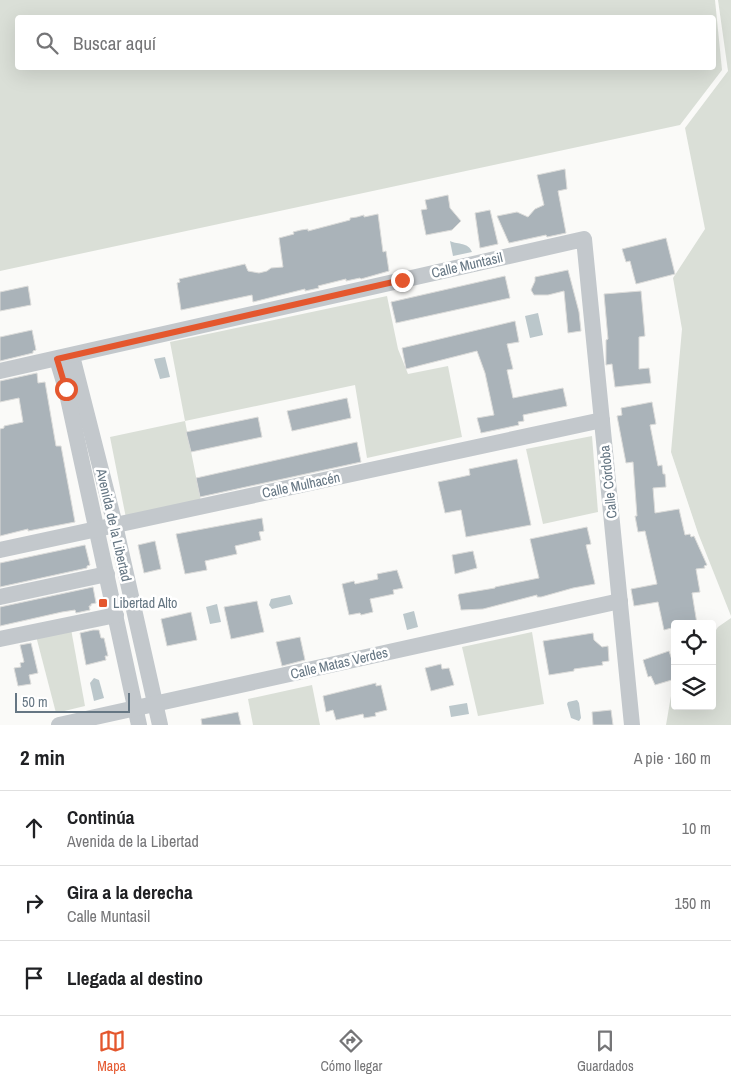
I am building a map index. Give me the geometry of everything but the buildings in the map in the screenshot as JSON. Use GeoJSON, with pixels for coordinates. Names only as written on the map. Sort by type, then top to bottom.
{"type":"FeatureCollection","features":[{"type":"Feature","properties":{"kind":"street","name":"Calle Muntasil"},"geometry":{"type":"LineString","coordinates":[[0,371],[584,239]]}},
{"type":"Feature","properties":{"kind":"street","name":"Calle Córdoba"},"geometry":{"type":"LineString","coordinates":[[584,239],[632,725]]}},
{"type":"Feature","properties":{"kind":"street","name":"Avenida de la Libertad"},"geometry":{"type":"LineString","coordinates":[[64,357],[115,526],[160,725]]}},
{"type":"Feature","properties":{"kind":"street","name":"Avenida de la Libertad"},"geometry":{"type":"LineString","coordinates":[[64,357],[66,389],[139,725]]}},
{"type":"Feature","properties":{"kind":"street","name":"Calle Mulhacén"},"geometry":{"type":"LineString","coordinates":[[0,550],[602,420]]}},
{"type":"Feature","properties":{"kind":"street"},"geometry":{"type":"LineString","coordinates":[[0,597],[107,574]]}},
{"type":"Feature","properties":{"kind":"street","name":"Calle Matas Verdes"},"geometry":{"type":"LineString","coordinates":[[59,725],[620,601]]}},
{"type":"Feature","properties":{"kind":"street"},"geometry":{"type":"LineString","coordinates":[[0,639],[116,615]]}},
{"type":"Feature","properties":{"kind":"shaded area"},"geometry":{"type":"Polygon","coordinates":[[[0,0],[715,0],[722,70],[680,125],[0,271],[0,0]]]}},
{"type":"Feature","properties":{"kind":"shaded area"},"geometry":{"type":"Polygon","coordinates":[[[718,0],[731,0],[731,616],[698,533],[671,452],[682,329],[673,278],[705,229],[685,128],[728,71],[718,0]]]}},
{"type":"Feature","properties":{"kind":"shaded area"},"geometry":{"type":"Polygon","coordinates":[[[450,241],[466,245],[472,252],[453,256],[450,241]]]}},
{"type":"Feature","properties":{"kind":"shaded area"},"geometry":{"type":"Polygon","coordinates":[[[387,296],[398,349],[408,374],[448,366],[462,437],[367,458],[355,385],[185,421],[170,342],[387,296]]]}},
{"type":"Feature","properties":{"kind":"shaded area"},"geometry":{"type":"Polygon","coordinates":[[[538,313],[543,335],[530,338],[525,316],[538,313]]]}},
{"type":"Feature","properties":{"kind":"shaded area"},"geometry":{"type":"Polygon","coordinates":[[[165,357],[170,377],[160,379],[154,359],[165,357]]]}},
{"type":"Feature","properties":{"kind":"shaded area"},"geometry":{"type":"Polygon","coordinates":[[[185,421],[201,502],[126,518],[110,437],[185,421]]]}},
{"type":"Feature","properties":{"kind":"shaded area"},"geometry":{"type":"Polygon","coordinates":[[[592,436],[598,512],[543,524],[526,449],[592,436]]]}},
{"type":"Feature","properties":{"kind":"shaded area"},"geometry":{"type":"Polygon","coordinates":[[[290,595],[293,604],[272,609],[269,605],[271,599],[290,595]]]}},
{"type":"Feature","properties":{"kind":"shaded area"},"geometry":{"type":"Polygon","coordinates":[[[217,604],[221,622],[210,624],[206,607],[217,604]]]}},
{"type":"Feature","properties":{"kind":"shaded area"},"geometry":{"type":"Polygon","coordinates":[[[414,611],[418,627],[407,630],[403,614],[414,611]]]}},
{"type":"Feature","properties":{"kind":"shaded area"},"geometry":{"type":"Polygon","coordinates":[[[731,618],[731,725],[666,725],[671,696],[671,710],[716,710],[716,630],[731,618]]]}},
{"type":"Feature","properties":{"kind":"shaded area"},"geometry":{"type":"Polygon","coordinates":[[[71,629],[85,706],[56,713],[36,636],[71,629]]]}},
{"type":"Feature","properties":{"kind":"shaded area"},"geometry":{"type":"Polygon","coordinates":[[[532,632],[544,704],[478,716],[462,647],[532,632]]]}},
{"type":"Feature","properties":{"kind":"shaded area"},"geometry":{"type":"Polygon","coordinates":[[[94,678],[99,680],[104,698],[94,701],[90,683],[94,678]]]}},
{"type":"Feature","properties":{"kind":"shaded area"},"geometry":{"type":"Polygon","coordinates":[[[312,685],[320,725],[253,725],[248,699],[312,685]]]}},
{"type":"Feature","properties":{"kind":"shaded area"},"geometry":{"type":"Polygon","coordinates":[[[577,700],[581,718],[579,721],[571,718],[567,704],[577,700]]]}},
{"type":"Feature","properties":{"kind":"shaded area"},"geometry":{"type":"Polygon","coordinates":[[[467,703],[469,714],[451,717],[449,706],[467,703]]]}},
{"type":"Feature","properties":{"kind":"place","name":"Libertad Alto"},"geometry":{"type":"Point","coordinates":[103,603]}},
{"type":"Feature","properties":{"kind":"route"},"geometry":{"type":"LineString","coordinates":[[66,389],[57,359],[402,280]]}}]}
